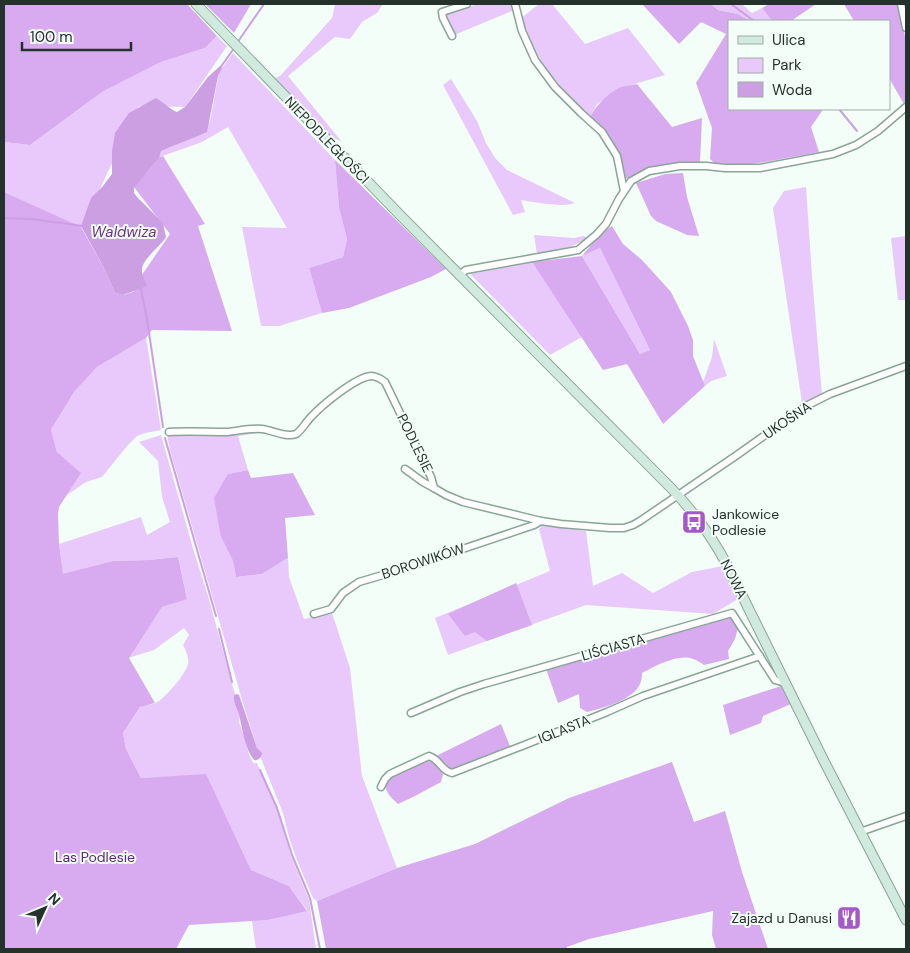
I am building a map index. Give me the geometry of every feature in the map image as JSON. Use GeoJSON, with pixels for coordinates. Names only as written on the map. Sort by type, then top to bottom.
{"type":"FeatureCollection","features":[{"type":"Feature","properties":{"kind":"street","name":"NIEPODLEGŁOŚCI"},"geometry":{"type":"LineString","coordinates":[[196,4],[459,275]]}},
{"type":"Feature","properties":{"kind":"street"},"geometry":{"type":"LineString","coordinates":[[452,36],[442,12],[466,4]]}},
{"type":"Feature","properties":{"kind":"street"},"geometry":{"type":"LineString","coordinates":[[515,4],[522,31],[535,60],[555,87],[602,132],[617,156],[624,191]]}},
{"type":"Feature","properties":{"kind":"street"},"geometry":{"type":"LineString","coordinates":[[901,4],[905,14],[906,28]]}},
{"type":"Feature","properties":{"kind":"street"},"geometry":{"type":"LineString","coordinates":[[459,275],[466,270],[578,250],[606,224],[631,181],[649,171],[680,166],[760,168],[833,154],[856,145],[878,132],[906,107]]}},
{"type":"Feature","properties":{"kind":"street","name":"NOWA"},"geometry":{"type":"LineString","coordinates":[[459,275],[678,495],[719,549],[906,920]]}},
{"type":"Feature","properties":{"kind":"street","name":"UKOŚNA"},"geometry":{"type":"LineString","coordinates":[[678,495],[806,406],[830,394],[906,366]]}},
{"type":"Feature","properties":{"kind":"street","name":"PODLESIE"},"geometry":{"type":"LineString","coordinates":[[169,432],[228,432],[262,429],[294,435],[311,417],[335,397],[358,381],[373,376],[385,382],[427,468],[434,488],[463,502],[541,521],[581,526],[624,528],[640,521],[678,495]]}},
{"type":"Feature","properties":{"kind":"street"},"geometry":{"type":"LineString","coordinates":[[405,469],[434,488]]}},
{"type":"Feature","properties":{"kind":"street","name":"BOROWIKÓW"},"geometry":{"type":"LineString","coordinates":[[314,614],[332,609],[343,593],[359,582],[534,525],[541,521]]}},
{"type":"Feature","properties":{"kind":"street","name":"LIŚCIASTA"},"geometry":{"type":"LineString","coordinates":[[410,713],[468,689],[732,613],[775,680],[785,683]]}},
{"type":"Feature","properties":{"kind":"street","name":"IGLASTA"},"geometry":{"type":"LineString","coordinates":[[380,788],[385,778],[390,774],[429,756],[435,758],[445,771],[452,773],[643,696],[760,656]]}},
{"type":"Feature","properties":{"kind":"street"},"geometry":{"type":"LineString","coordinates":[[860,832],[906,816]]}},
{"type":"Feature","properties":{"kind":"green space"},"geometry":{"type":"Polygon","coordinates":[[[4,4],[187,4],[217,36],[205,48],[161,62],[102,92],[30,145],[4,142],[4,4]]]}},
{"type":"Feature","properties":{"kind":"green space"},"geometry":{"type":"Polygon","coordinates":[[[205,4],[251,4],[234,33],[205,4]]]}},
{"type":"Feature","properties":{"kind":"green space"},"geometry":{"type":"Polygon","coordinates":[[[335,4],[383,4],[377,13],[362,22],[350,39],[335,37],[288,76],[342,142],[326,134],[274,79],[281,75],[332,18],[335,4]]]}},
{"type":"Feature","properties":{"kind":"green space"},"geometry":{"type":"Polygon","coordinates":[[[478,4],[511,4],[512,11],[452,36],[445,15],[478,4]]]}},
{"type":"Feature","properties":{"kind":"green space"},"geometry":{"type":"Polygon","coordinates":[[[539,4],[552,4],[585,44],[628,28],[665,75],[621,88],[597,104],[590,117],[549,72],[540,60],[526,33],[520,19],[539,4]]]}},
{"type":"Feature","properties":{"kind":"green space"},"geometry":{"type":"Polygon","coordinates":[[[642,4],[711,4],[718,10],[738,14],[748,20],[728,20],[728,110],[822,110],[811,127],[819,152],[743,165],[714,163],[710,159],[712,128],[696,83],[726,34],[701,22],[679,44],[642,4]]]}},
{"type":"Feature","properties":{"kind":"green space"},"geometry":{"type":"Polygon","coordinates":[[[711,4],[742,4],[752,13],[762,8],[771,20],[747,20],[738,14],[718,10],[711,4]]]}},
{"type":"Feature","properties":{"kind":"green space"},"geometry":{"type":"Polygon","coordinates":[[[769,4],[816,4],[792,20],[771,20],[762,8],[769,4]]]}},
{"type":"Feature","properties":{"kind":"green space"},"geometry":{"type":"Polygon","coordinates":[[[844,4],[899,4],[906,42],[906,102],[904,104],[890,80],[890,20],[853,20],[844,4]]]}},
{"type":"Feature","properties":{"kind":"green space"},"geometry":{"type":"Polygon","coordinates":[[[217,36],[227,46],[185,107],[139,106],[88,214],[94,231],[76,226],[4,192],[4,142],[30,145],[102,92],[161,62],[205,48],[217,36]]]}},
{"type":"Feature","properties":{"kind":"green space"},"geometry":{"type":"Polygon","coordinates":[[[233,53],[335,160],[339,208],[347,239],[343,257],[309,268],[322,313],[279,326],[261,326],[242,227],[287,228],[228,127],[202,142],[154,159],[163,145],[210,122],[219,72],[233,53]]]}},
{"type":"Feature","properties":{"kind":"green space"},"geometry":{"type":"Polygon","coordinates":[[[451,79],[477,121],[486,143],[495,158],[507,170],[575,203],[556,205],[521,200],[525,212],[513,215],[443,85],[451,79]]]}},
{"type":"Feature","properties":{"kind":"green space"},"geometry":{"type":"Polygon","coordinates":[[[637,84],[672,127],[702,118],[700,162],[649,167],[631,178],[625,178],[619,155],[604,129],[590,117],[599,103],[612,92],[621,87],[637,84]]]}},
{"type":"Feature","properties":{"kind":"green space","name":"Las Podlesie"},"geometry":{"type":"Polygon","coordinates":[[[163,156],[205,224],[198,226],[232,331],[152,330],[146,338],[97,367],[74,392],[51,430],[57,452],[81,473],[59,507],[59,544],[63,574],[113,561],[178,557],[187,599],[162,607],[129,658],[155,703],[140,707],[123,733],[126,749],[141,778],[206,774],[251,870],[289,886],[307,911],[268,920],[189,925],[176,949],[4,949],[4,192],[81,227],[103,266],[115,293],[124,295],[135,291],[133,288],[170,234],[134,187],[154,159],[163,156]]]}},
{"type":"Feature","properties":{"kind":"green space"},"geometry":{"type":"Polygon","coordinates":[[[335,160],[446,269],[431,277],[349,308],[322,313],[309,268],[343,257],[347,239],[339,208],[335,160]]]}},
{"type":"Feature","properties":{"kind":"green space"},"geometry":{"type":"Polygon","coordinates":[[[683,173],[687,197],[699,236],[687,235],[656,221],[651,216],[636,183],[665,174],[683,173]]]}},
{"type":"Feature","properties":{"kind":"green space"},"geometry":{"type":"Polygon","coordinates":[[[806,187],[822,395],[802,403],[773,208],[784,191],[806,187]]]}},
{"type":"Feature","properties":{"kind":"green space"},"geometry":{"type":"Polygon","coordinates":[[[612,226],[623,244],[642,260],[671,292],[693,340],[693,356],[705,386],[663,424],[627,364],[603,370],[532,262],[582,256],[601,233],[612,226]],[[600,248],[582,256],[640,354],[650,350],[600,248]]]}},
{"type":"Feature","properties":{"kind":"green space"},"geometry":{"type":"Polygon","coordinates":[[[534,235],[574,238],[583,236],[589,238],[570,247],[537,254],[534,235]]]}},
{"type":"Feature","properties":{"kind":"green space"},"geometry":{"type":"Polygon","coordinates":[[[906,236],[906,300],[898,300],[891,238],[906,236]]]}},
{"type":"Feature","properties":{"kind":"green space"},"geometry":{"type":"Polygon","coordinates":[[[600,248],[650,350],[640,354],[582,256],[600,248]]]}},
{"type":"Feature","properties":{"kind":"green space"},"geometry":{"type":"Polygon","coordinates":[[[532,262],[582,337],[550,355],[470,274],[532,262]]]}},
{"type":"Feature","properties":{"kind":"green space"},"geometry":{"type":"Polygon","coordinates":[[[146,338],[161,430],[137,436],[102,477],[86,482],[67,495],[80,473],[57,452],[51,430],[74,392],[97,367],[146,338]]]}},
{"type":"Feature","properties":{"kind":"green space"},"geometry":{"type":"Polygon","coordinates":[[[714,339],[727,376],[711,381],[705,386],[703,382],[712,357],[714,339]]]}},
{"type":"Feature","properties":{"kind":"green space"},"geometry":{"type":"Polygon","coordinates":[[[260,433],[238,436],[248,470],[228,474],[221,537],[233,561],[236,577],[262,574],[288,558],[289,577],[304,619],[332,613],[350,668],[362,776],[397,868],[317,901],[313,898],[297,860],[283,813],[258,751],[167,435],[260,433]]]}},
{"type":"Feature","properties":{"kind":"green space"},"geometry":{"type":"Polygon","coordinates":[[[161,435],[240,713],[239,722],[249,755],[253,763],[257,763],[278,811],[291,856],[309,900],[316,949],[256,949],[252,921],[268,920],[307,910],[289,886],[251,870],[206,775],[141,778],[126,749],[123,733],[141,706],[156,703],[165,696],[175,685],[188,664],[187,654],[183,645],[189,635],[184,628],[154,650],[128,658],[162,607],[187,598],[178,557],[113,561],[63,575],[59,544],[141,517],[147,535],[170,522],[162,497],[158,461],[139,442],[161,435]]]}},
{"type":"Feature","properties":{"kind":"green space"},"geometry":{"type":"Polygon","coordinates":[[[248,470],[251,478],[293,473],[315,515],[285,518],[288,558],[262,574],[236,577],[233,561],[221,537],[214,498],[228,474],[248,470]]]}},
{"type":"Feature","properties":{"kind":"green space"},"geometry":{"type":"Polygon","coordinates":[[[543,525],[586,531],[593,586],[622,573],[653,593],[692,572],[723,566],[738,599],[713,614],[586,605],[448,655],[435,618],[550,571],[539,529],[543,525]]]}},
{"type":"Feature","properties":{"kind":"green space"},"geometry":{"type":"Polygon","coordinates":[[[516,583],[532,625],[487,641],[475,632],[465,636],[448,614],[516,583]]]}},
{"type":"Feature","properties":{"kind":"green space"},"geometry":{"type":"Polygon","coordinates":[[[731,617],[738,628],[735,639],[728,651],[729,659],[704,665],[696,660],[687,658],[667,661],[642,673],[638,687],[626,698],[587,712],[580,708],[579,694],[558,703],[546,669],[731,617]]]}},
{"type":"Feature","properties":{"kind":"green space"},"geometry":{"type":"Polygon","coordinates":[[[781,686],[791,704],[763,716],[761,723],[730,735],[723,705],[781,686]]]}},
{"type":"Feature","properties":{"kind":"green space"},"geometry":{"type":"Polygon","coordinates":[[[501,724],[510,746],[454,771],[446,768],[436,756],[501,724]]]}},
{"type":"Feature","properties":{"kind":"green space"},"geometry":{"type":"Polygon","coordinates":[[[429,761],[437,764],[443,774],[441,782],[398,804],[388,793],[385,783],[390,778],[429,761]]]}},
{"type":"Feature","properties":{"kind":"green space"},"geometry":{"type":"Polygon","coordinates":[[[672,762],[694,822],[725,811],[742,872],[768,949],[716,949],[712,935],[713,911],[589,939],[567,947],[567,949],[326,949],[317,901],[397,868],[475,844],[569,798],[672,762]]]}},
{"type":"Feature","properties":{"kind":"water","name":"Waldwiza"},"geometry":{"type":"Polygon","coordinates":[[[220,66],[222,68],[218,76],[207,132],[161,151],[159,158],[134,188],[134,193],[137,197],[163,223],[166,237],[148,257],[143,266],[142,274],[147,286],[123,295],[115,293],[103,266],[81,226],[91,198],[112,174],[112,151],[115,133],[129,113],[156,98],[177,112],[185,107],[208,77],[220,66]]]}},
{"type":"Feature","properties":{"kind":"water"},"geometry":{"type":"Polygon","coordinates":[[[234,695],[239,695],[257,748],[262,753],[261,757],[257,760],[254,760],[246,744],[234,700],[234,695]]]}},
{"type":"Feature","properties":{"kind":"waterway"},"geometry":{"type":"LineString","coordinates":[[237,43],[264,4]]}},
{"type":"Feature","properties":{"kind":"waterway"},"geometry":{"type":"LineString","coordinates":[[731,4],[753,20]]}},
{"type":"Feature","properties":{"kind":"waterway"},"geometry":{"type":"LineString","coordinates":[[220,68],[235,47]]}},
{"type":"Feature","properties":{"kind":"waterway"},"geometry":{"type":"LineString","coordinates":[[840,110],[857,131]]}},
{"type":"Feature","properties":{"kind":"waterway"},"geometry":{"type":"LineString","coordinates":[[4,218],[31,219],[83,226]]}},
{"type":"Feature","properties":{"kind":"waterway"},"geometry":{"type":"LineString","coordinates":[[141,289],[163,427]]}},
{"type":"Feature","properties":{"kind":"waterway"},"geometry":{"type":"LineString","coordinates":[[165,438],[216,616]]}},
{"type":"Feature","properties":{"kind":"waterway"},"geometry":{"type":"LineString","coordinates":[[219,629],[232,682]]}},
{"type":"Feature","properties":{"kind":"waterway"},"geometry":{"type":"LineString","coordinates":[[260,770],[277,808],[292,855],[310,898],[320,949]]}},
{"type":"Feature","properties":{"kind":"place","name":"Jankowice Podlesie"},"geometry":{"type":"Point","coordinates":[694,522]}},
{"type":"Feature","properties":{"kind":"place","name":"Zajazd u Danusi"},"geometry":{"type":"Point","coordinates":[849,918]}}]}
